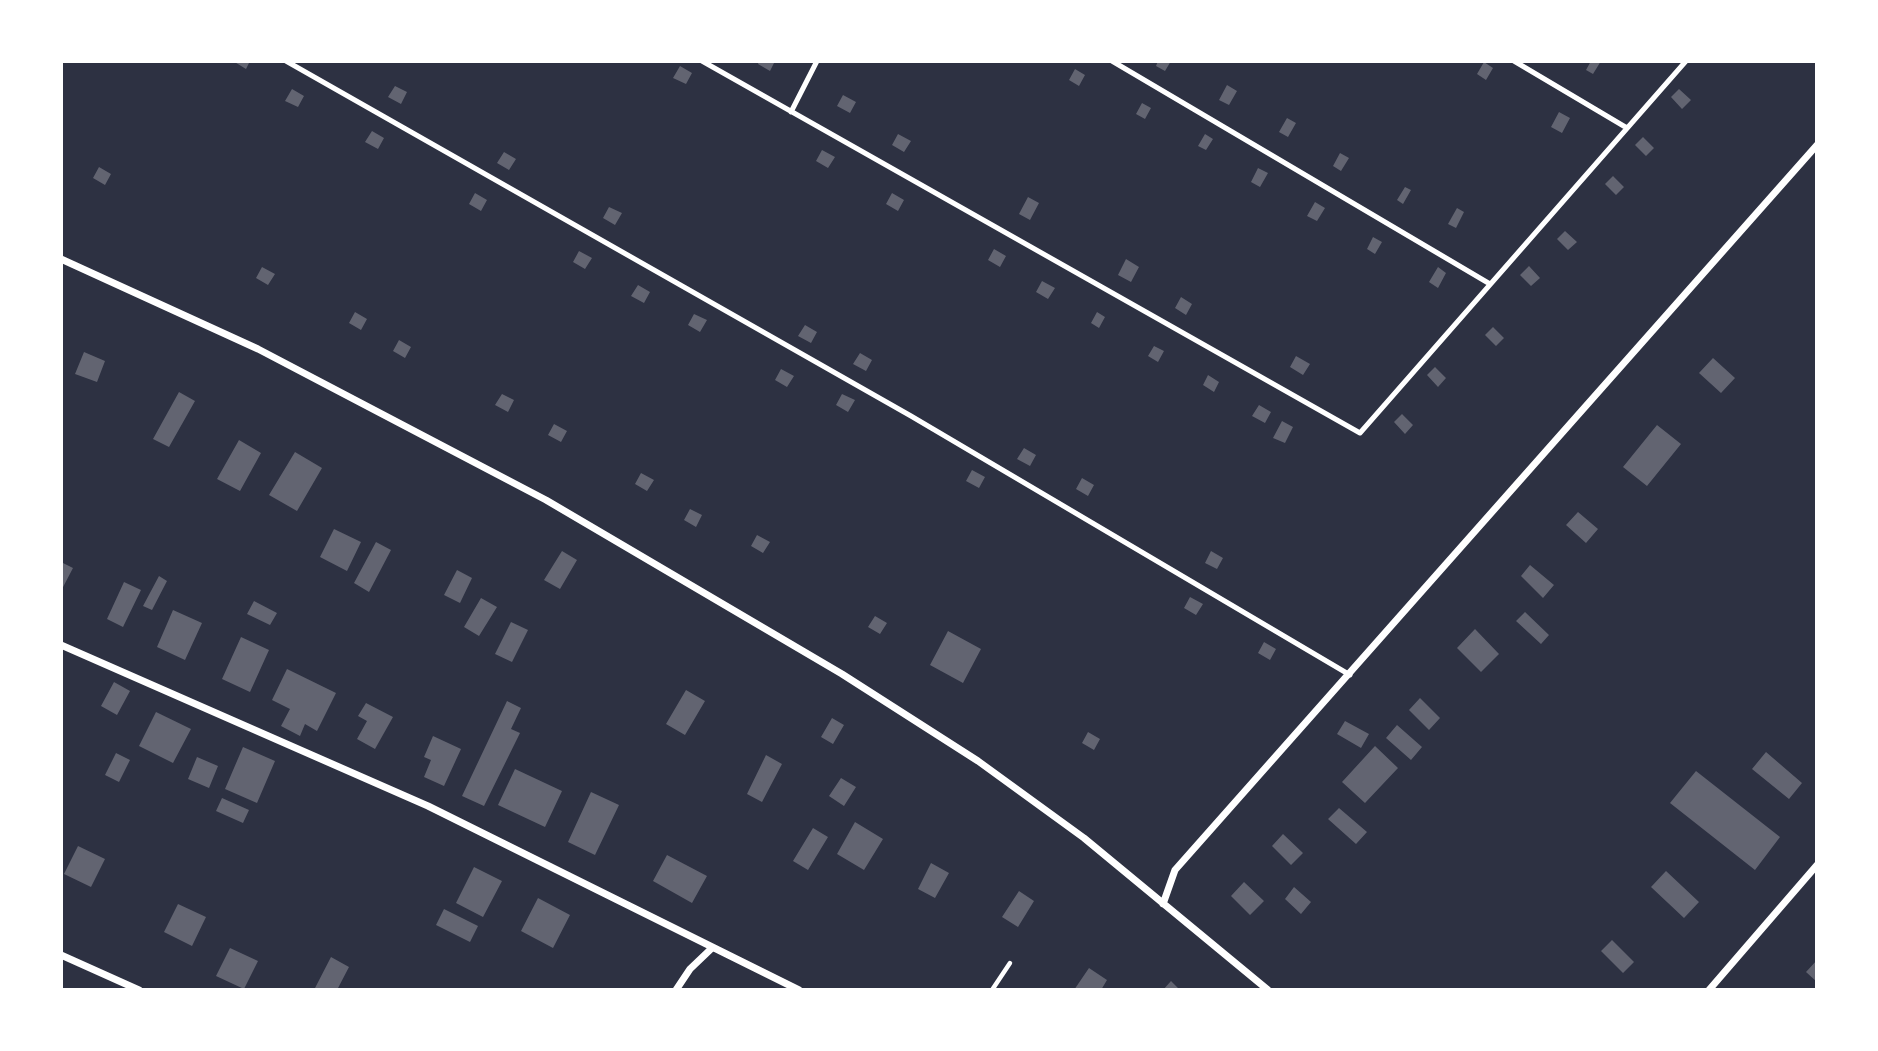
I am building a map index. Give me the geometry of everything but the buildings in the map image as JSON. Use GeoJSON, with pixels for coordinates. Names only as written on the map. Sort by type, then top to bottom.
{"type":"FeatureCollection","features":[{"type":"Feature","properties":{"kind":"street"},"geometry":{"type":"LineString","coordinates":[[1163,904],[1175,870],[1817,145]]}},
{"type":"Feature","properties":{"kind":"street"},"geometry":{"type":"LineString","coordinates":[[61,259],[258,349],[558,507],[842,674],[978,761],[1084,838],[1268,990]]}},
{"type":"Feature","properties":{"kind":"street"},"geometry":{"type":"LineString","coordinates":[[61,645],[428,806],[799,990]]}},
{"type":"Feature","properties":{"kind":"street"},"geometry":{"type":"LineString","coordinates":[[1709,990],[1817,865]]}},
{"type":"Feature","properties":{"kind":"street"},"geometry":{"type":"LineString","coordinates":[[676,990],[690,969],[712,948]]}},
{"type":"Feature","properties":{"kind":"street"},"geometry":{"type":"LineString","coordinates":[[61,955],[139,990]]}},
{"type":"Feature","properties":{"kind":"lane"},"geometry":{"type":"LineString","coordinates":[[286,61],[911,416],[1350,675]]}},
{"type":"Feature","properties":{"kind":"lane"},"geometry":{"type":"LineString","coordinates":[[702,61],[1360,433],[1686,61]]}},
{"type":"Feature","properties":{"kind":"lane"},"geometry":{"type":"LineString","coordinates":[[791,111],[817,61]]}},
{"type":"Feature","properties":{"kind":"lane"},"geometry":{"type":"LineString","coordinates":[[1112,61],[1490,284]]}},
{"type":"Feature","properties":{"kind":"lane"},"geometry":{"type":"LineString","coordinates":[[1514,61],[1627,128]]}},
{"type":"Feature","properties":{"kind":"path"},"geometry":{"type":"LineString","coordinates":[[992,990],[1010,963]]}}]}
